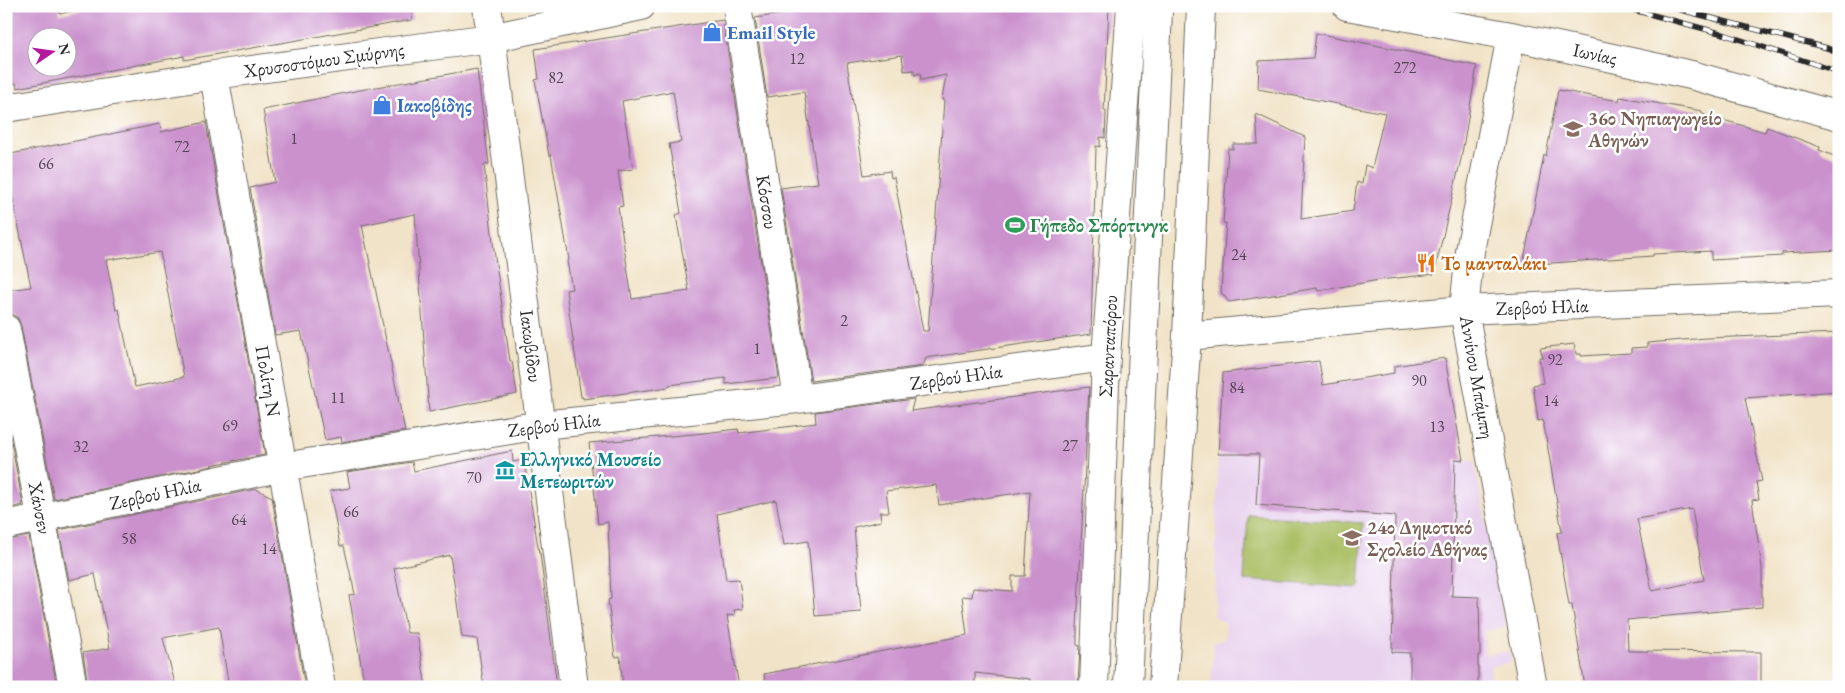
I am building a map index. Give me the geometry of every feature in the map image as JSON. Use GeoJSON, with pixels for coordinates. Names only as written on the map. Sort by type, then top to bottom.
{"type":"FeatureCollection","features":[{"type":"Feature","properties":{"kind":"street","name":"Ιακωβίδου"},"geometry":{"type":"LineString","coordinates":[[487,6],[574,687]]}},
{"type":"Feature","properties":{"kind":"street","name":"Χρυσοστόμου Σμύρνης"},"geometry":{"type":"LineString","coordinates":[[6,108],[214,75],[491,38],[641,6]]}},
{"type":"Feature","properties":{"kind":"street","name":"Κόσσου"},"geometry":{"type":"LineString","coordinates":[[737,6],[798,398]]}},
{"type":"Feature","properties":{"kind":"street","name":"Σαρανταπόρου"},"geometry":{"type":"LineString","coordinates":[[1094,687],[1106,356],[1131,6]]}},
{"type":"Feature","properties":{"kind":"street"},"geometry":{"type":"LineString","coordinates":[[1163,687],[1187,336],[1201,6]]}},
{"type":"Feature","properties":{"kind":"street","name":"Ιωνίας"},"geometry":{"type":"LineString","coordinates":[[1347,6],[1511,36],[1691,75],[1839,116]]}},
{"type":"Feature","properties":{"kind":"street","name":"Σαρανταπόρου"},"geometry":{"type":"LineString","coordinates":[[1128,687],[1158,11]]}},
{"type":"Feature","properties":{"kind":"street","name":"Αννίνου Μπάμπη"},"geometry":{"type":"LineString","coordinates":[[1511,36],[1470,251],[1464,310],[1533,687]]}},
{"type":"Feature","properties":{"kind":"street","name":"Πολίτη Ν"},"geometry":{"type":"LineString","coordinates":[[214,75],[321,687]]}},
{"type":"Feature","properties":{"kind":"street","name":"Ζερβού Ηλία"},"geometry":{"type":"LineString","coordinates":[[1187,336],[1464,310],[1839,294]]}},
{"type":"Feature","properties":{"kind":"street","name":"Χάνσεν"},"geometry":{"type":"LineString","coordinates":[[6,330],[73,687]]}},
{"type":"Feature","properties":{"kind":"street","name":"Ζερβού Ηλία"},"geometry":{"type":"LineString","coordinates":[[6,525],[283,467],[541,425],[798,398],[1106,356]]}},
{"type":"Feature","properties":{"kind":"shaded area","name":"24ο Δημοτικό Σχολείο Αθήνας"},"geometry":{"type":"Polygon","coordinates":[[[1218,454],[1474,460],[1505,627],[1484,631],[1485,655],[1510,651],[1511,662],[1490,667],[1493,687],[1211,687],[1214,642],[1225,640],[1226,624],[1214,616],[1218,454]]]}},
{"type":"Feature","properties":{"kind":"green space"},"geometry":{"type":"Polygon","coordinates":[[[1248,515],[1363,523],[1359,588],[1244,580],[1248,515]]]}},
{"type":"Feature","properties":{"kind":"building"},"geometry":{"type":"Polygon","coordinates":[[[6,6],[58,6],[60,14],[94,6],[411,6],[412,20],[184,60],[184,56],[78,76],[78,28],[28,28],[28,78],[69,78],[17,88],[16,83],[6,85],[6,6]]]}},
{"type":"Feature","properties":{"kind":"building"},"geometry":{"type":"Polygon","coordinates":[[[833,6],[1109,6],[1104,111],[1106,111],[1105,138],[1100,137],[1100,147],[1096,146],[1091,334],[926,358],[923,366],[811,381],[781,188],[818,183],[804,92],[767,97],[755,18],[833,6]],[[902,55],[847,63],[864,175],[890,171],[891,178],[894,177],[923,331],[928,331],[944,100],[942,100],[946,75],[921,80],[920,73],[914,75],[914,70],[904,71],[902,55]]]}},
{"type":"Feature","properties":{"kind":"building"},"geometry":{"type":"Polygon","coordinates":[[[723,20],[779,378],[726,384],[726,378],[583,399],[581,397],[566,290],[572,289],[567,261],[569,260],[551,155],[549,155],[535,80],[539,79],[535,49],[723,20]],[[673,91],[622,101],[633,169],[618,171],[623,206],[618,207],[632,299],[689,291],[676,215],[681,213],[669,144],[681,142],[673,91]]]}},
{"type":"Feature","properties":{"kind":"building"},"geometry":{"type":"Polygon","coordinates":[[[1316,33],[1477,66],[1461,159],[1434,274],[1379,280],[1318,291],[1317,288],[1229,302],[1221,292],[1226,223],[1223,223],[1228,148],[1233,149],[1233,144],[1258,144],[1256,114],[1305,137],[1301,219],[1353,211],[1357,182],[1362,184],[1365,165],[1372,168],[1385,113],[1258,89],[1259,61],[1313,58],[1316,33]]]}},
{"type":"Feature","properties":{"kind":"building"},"geometry":{"type":"Polygon","coordinates":[[[477,69],[489,164],[484,165],[494,250],[510,361],[512,361],[517,394],[429,412],[415,214],[362,225],[405,431],[342,442],[341,437],[325,440],[301,331],[275,335],[250,188],[275,182],[263,110],[477,69]]]}},
{"type":"Feature","properties":{"kind":"building"},"geometry":{"type":"Polygon","coordinates":[[[1558,90],[1619,101],[1620,97],[1702,111],[1702,114],[1765,132],[1767,127],[1820,147],[1819,150],[1839,158],[1839,250],[1782,253],[1782,256],[1711,260],[1711,251],[1523,265],[1558,90]]]}},
{"type":"Feature","properties":{"kind":"building"},"geometry":{"type":"Polygon","coordinates":[[[206,122],[265,455],[54,499],[21,326],[18,318],[12,314],[6,314],[6,290],[31,287],[6,165],[6,155],[160,124],[161,132],[206,122]],[[160,252],[106,260],[116,310],[119,309],[135,387],[184,377],[160,252]]]}},
{"type":"Feature","properties":{"kind":"building"},"geometry":{"type":"Polygon","coordinates":[[[1839,333],[1839,391],[1745,398],[1762,481],[1756,482],[1759,499],[1752,500],[1762,568],[1762,607],[1627,620],[1628,651],[1761,652],[1761,687],[1585,687],[1572,605],[1569,605],[1557,533],[1562,532],[1543,420],[1538,421],[1533,385],[1543,383],[1539,357],[1543,357],[1540,348],[1574,344],[1576,354],[1581,354],[1581,356],[1631,353],[1631,348],[1647,347],[1647,343],[1707,338],[1839,333]],[[1692,509],[1637,519],[1652,591],[1704,580],[1692,509]]]}},
{"type":"Feature","properties":{"kind":"building"},"geometry":{"type":"Polygon","coordinates":[[[1445,358],[1463,460],[1455,459],[1452,596],[1479,597],[1480,655],[1478,655],[1478,687],[1410,687],[1410,653],[1392,652],[1395,516],[1256,505],[1259,454],[1218,454],[1223,373],[1319,361],[1323,385],[1394,373],[1394,366],[1445,358]]]}},
{"type":"Feature","properties":{"kind":"building"},"geometry":{"type":"Polygon","coordinates":[[[1089,387],[1077,626],[1077,645],[1080,646],[1078,687],[1030,687],[1030,679],[975,673],[975,687],[766,687],[764,674],[967,635],[962,596],[972,597],[973,588],[1012,591],[1012,576],[1025,576],[1030,491],[939,505],[936,485],[886,491],[889,512],[880,512],[881,521],[854,527],[861,612],[815,616],[808,541],[784,545],[776,500],[717,514],[726,580],[739,579],[743,609],[734,610],[735,615],[727,616],[739,687],[623,687],[620,656],[615,657],[608,600],[611,599],[608,522],[598,524],[589,443],[738,429],[739,433],[816,423],[815,412],[914,399],[911,411],[1089,387]]]}},
{"type":"Feature","properties":{"kind":"building"},"geometry":{"type":"Polygon","coordinates":[[[6,415],[23,505],[6,509],[6,415]]]}},
{"type":"Feature","properties":{"kind":"building"},"geometry":{"type":"Polygon","coordinates":[[[512,451],[513,462],[524,460],[540,553],[557,687],[484,687],[477,639],[462,637],[450,555],[394,568],[407,633],[417,633],[426,687],[365,687],[349,595],[355,594],[344,546],[340,546],[330,491],[350,488],[347,472],[412,462],[414,471],[512,451]]]}},
{"type":"Feature","properties":{"kind":"building"},"geometry":{"type":"Polygon","coordinates":[[[256,489],[272,497],[305,687],[229,687],[219,627],[163,638],[176,687],[88,687],[83,653],[110,648],[95,574],[69,580],[59,530],[256,489]]]}},
{"type":"Feature","properties":{"kind":"building"},"geometry":{"type":"Polygon","coordinates":[[[29,536],[57,687],[6,687],[6,540],[29,536]]]}},
{"type":"Feature","properties":{"kind":"railway"},"geometry":{"type":"LineString","coordinates":[[1619,6],[1720,33],[1839,72]]}},
{"type":"Feature","properties":{"kind":"railway"},"geometry":{"type":"LineString","coordinates":[[1666,6],[1827,48],[1839,53]]}},
{"type":"Feature","properties":{"kind":"place","name":"Email Style"},"geometry":{"type":"Point","coordinates":[712,32]}},
{"type":"Feature","properties":{"kind":"place","name":"Ιακοβίδης"},"geometry":{"type":"Point","coordinates":[382,105]}},
{"type":"Feature","properties":{"kind":"place","name":"36ο Νηπιαγωγείο Αθηνών"},"geometry":{"type":"Point","coordinates":[1573,129]}},
{"type":"Feature","properties":{"kind":"place","name":"Γήπεδο Σπόρτινγκ"},"geometry":{"type":"Point","coordinates":[1015,225]}},
{"type":"Feature","properties":{"kind":"place","name":"Το μανταλάκι"},"geometry":{"type":"Point","coordinates":[1426,263]}},
{"type":"Feature","properties":{"kind":"place","name":"Ελληνικό Μουσείο Μετεωριτών"},"geometry":{"type":"Point","coordinates":[505,470]}},
{"type":"Feature","properties":{"kind":"place","name":"24ο Δημοτικό Σχολείο Αθήνας"},"geometry":{"type":"Point","coordinates":[1352,538]}}]}
